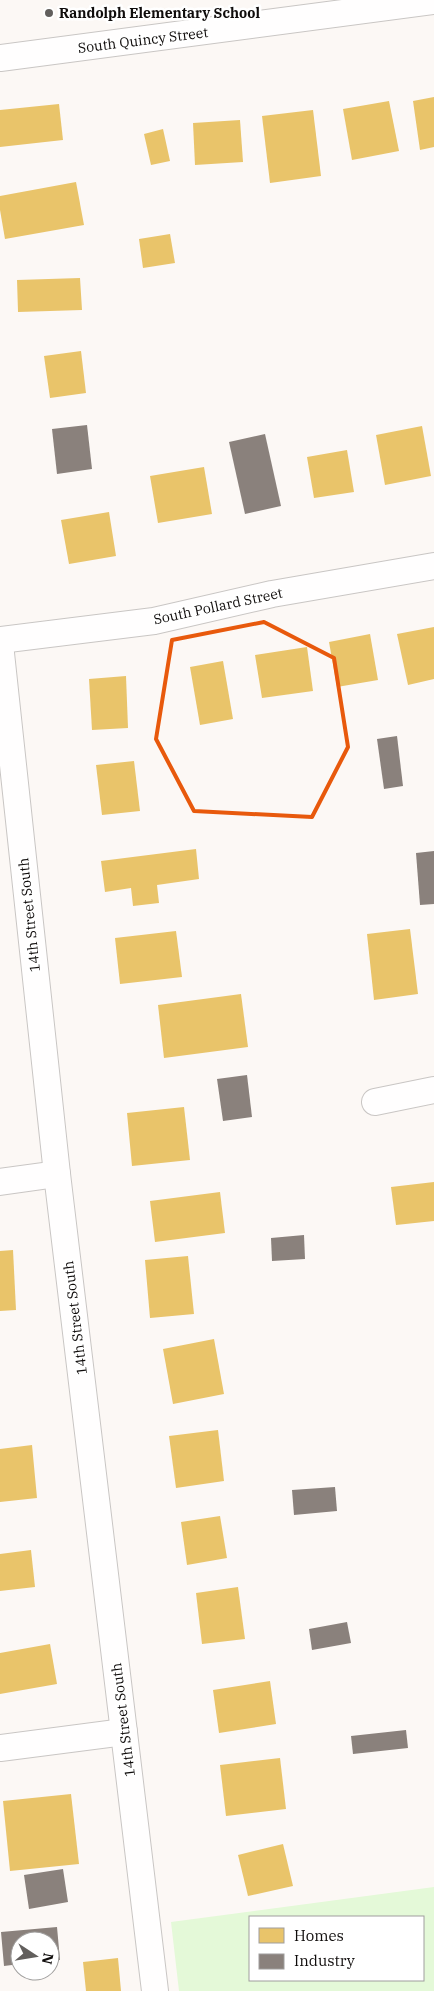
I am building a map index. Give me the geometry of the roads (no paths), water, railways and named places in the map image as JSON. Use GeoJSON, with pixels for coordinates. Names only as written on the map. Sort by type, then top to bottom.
{"type":"FeatureCollection","features":[{"type":"Feature","properties":{"kind":"street","name":"South Quincy Street"},"geometry":{"type":"LineString","coordinates":[[0,58],[434,1]]}},
{"type":"Feature","properties":{"kind":"street","name":"South Pollard Street"},"geometry":{"type":"LineString","coordinates":[[0,642],[154,621],[272,594],[434,566]]}},
{"type":"Feature","properties":{"kind":"street","name":"14th Street South"},"geometry":{"type":"LineString","coordinates":[[0,642],[57,1174],[154,1991]]}},
{"type":"Feature","properties":{"kind":"street"},"geometry":{"type":"LineString","coordinates":[[375,1102],[434,1090]]}},
{"type":"Feature","properties":{"kind":"street"},"geometry":{"type":"LineString","coordinates":[[0,1182],[57,1174]]}},
{"type":"Feature","properties":{"kind":"street"},"geometry":{"type":"LineString","coordinates":[[0,1748],[124,1732]]}},
{"type":"Feature","properties":{"kind":"place","name":"Randolph Elementary School"},"geometry":{"type":"Point","coordinates":[49,13]}}]}
